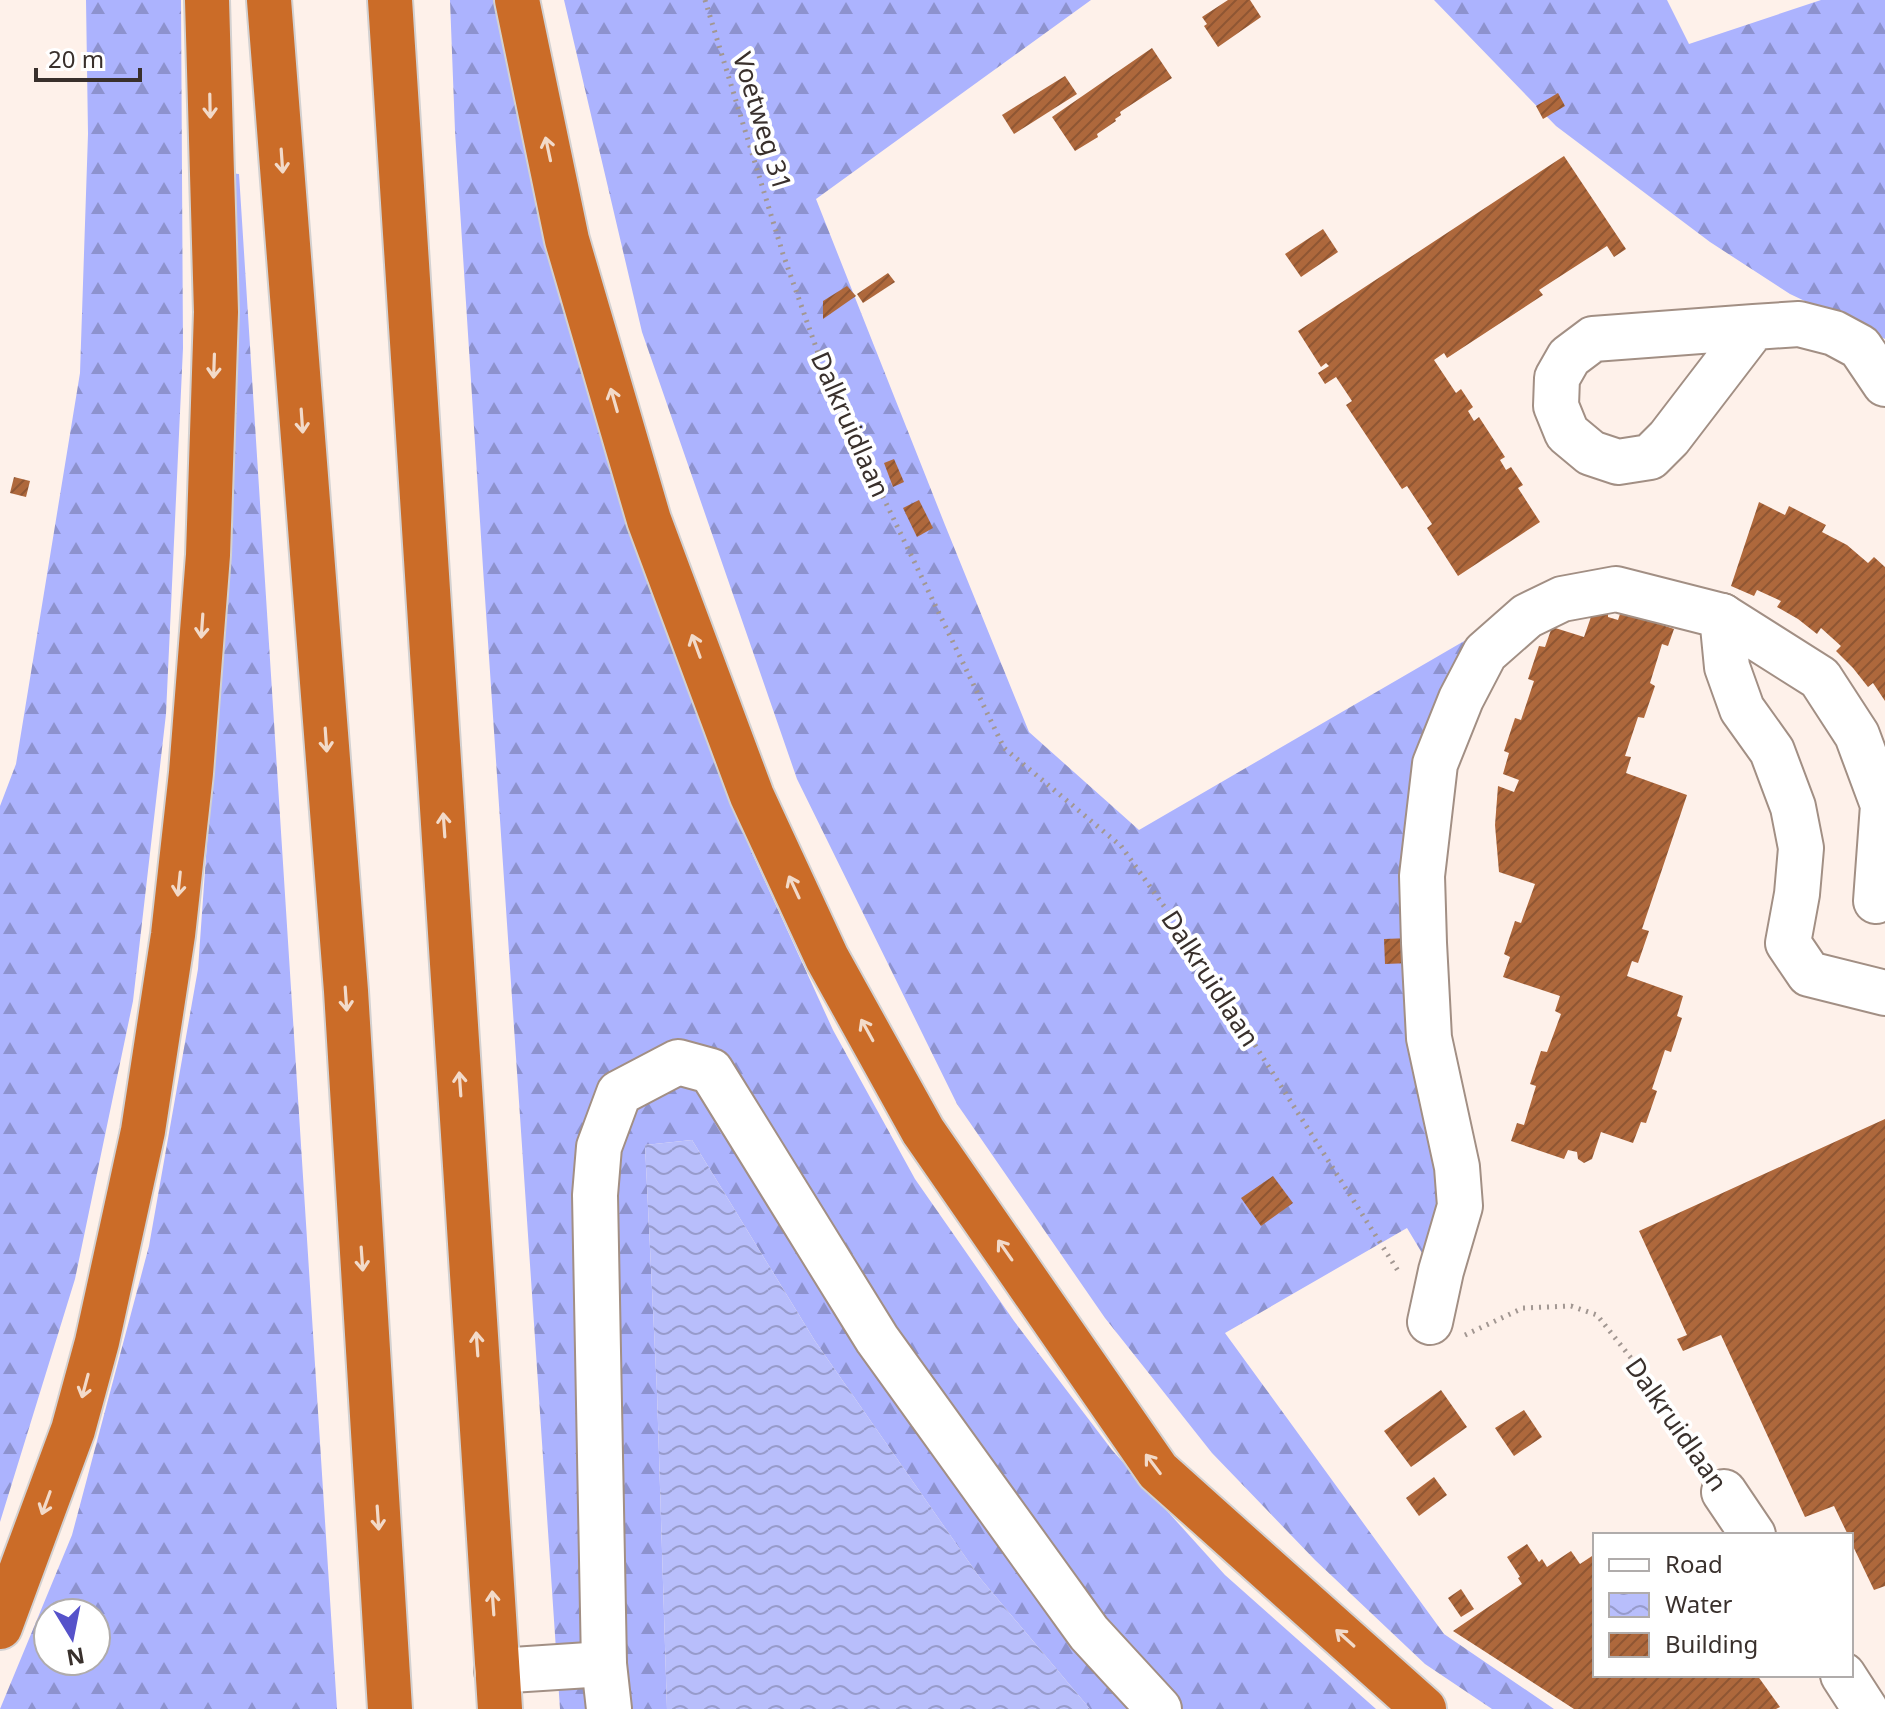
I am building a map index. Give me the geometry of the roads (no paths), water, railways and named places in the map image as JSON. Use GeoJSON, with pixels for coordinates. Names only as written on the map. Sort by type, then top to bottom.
{"type":"FeatureCollection","features":[{"type":"Feature","properties":{"kind":"highway"},"geometry":{"type":"LineString","coordinates":[[0,1627],[73,1430],[97,1342],[143,1131],[173,935],[191,773],[208,555],[216,312],[207,0]]}},
{"type":"Feature","properties":{"kind":"highway"},"geometry":{"type":"LineString","coordinates":[[269,0],[346,991],[390,1709]]}},
{"type":"Feature","properties":{"kind":"highway"},"geometry":{"type":"LineString","coordinates":[[390,0],[499,1690]]}},
{"type":"Feature","properties":{"kind":"highway"},"geometry":{"type":"LineString","coordinates":[[517,0],[567,240],[649,520],[752,796],[827,958],[923,1131],[1158,1471],[1420,1703]]}},
{"type":"Feature","properties":{"kind":"street"},"geometry":{"type":"LineString","coordinates":[[1754,327],[1799,324],[1834,333],[1860,347],[1885,384]]}},
{"type":"Feature","properties":{"kind":"street"},"geometry":{"type":"LineString","coordinates":[[1430,1322],[1460,1206],[1457,1167],[1429,1038],[1422,876],[1435,764],[1485,653],[1527,616],[1562,599],[1616,589],[1722,616],[1820,678],[1857,735],[1883,805],[1876,901]]}},
{"type":"Feature","properties":{"kind":"street"},"geometry":{"type":"LineString","coordinates":[[1722,616],[1727,667],[1742,709],[1772,751],[1793,807],[1801,848],[1788,943],[1809,974],[1885,993]]}},
{"type":"Feature","properties":{"kind":"street"},"geometry":{"type":"LineString","coordinates":[[609,1709],[604,1664],[595,1195],[599,1147],[619,1093],[678,1062],[711,1071],[877,1339],[1089,1633],[1159,1709]]}},
{"type":"Feature","properties":{"kind":"street","name":"Dalkruidlaan"},"geometry":{"type":"LineString","coordinates":[[1724,1492],[1752,1533]]}},
{"type":"Feature","properties":{"kind":"street"},"geometry":{"type":"LineString","coordinates":[[499,1690],[604,1664]]}},
{"type":"Feature","properties":{"kind":"street"},"geometry":{"type":"LineString","coordinates":[[1844,1677],[1865,1709]]}},
{"type":"Feature","properties":{"kind":"water"},"geometry":{"type":"Polygon","coordinates":[[[692,1140],[815,1341],[980,1578],[1090,1709],[667,1709],[645,1145],[692,1140]]]}}]}
